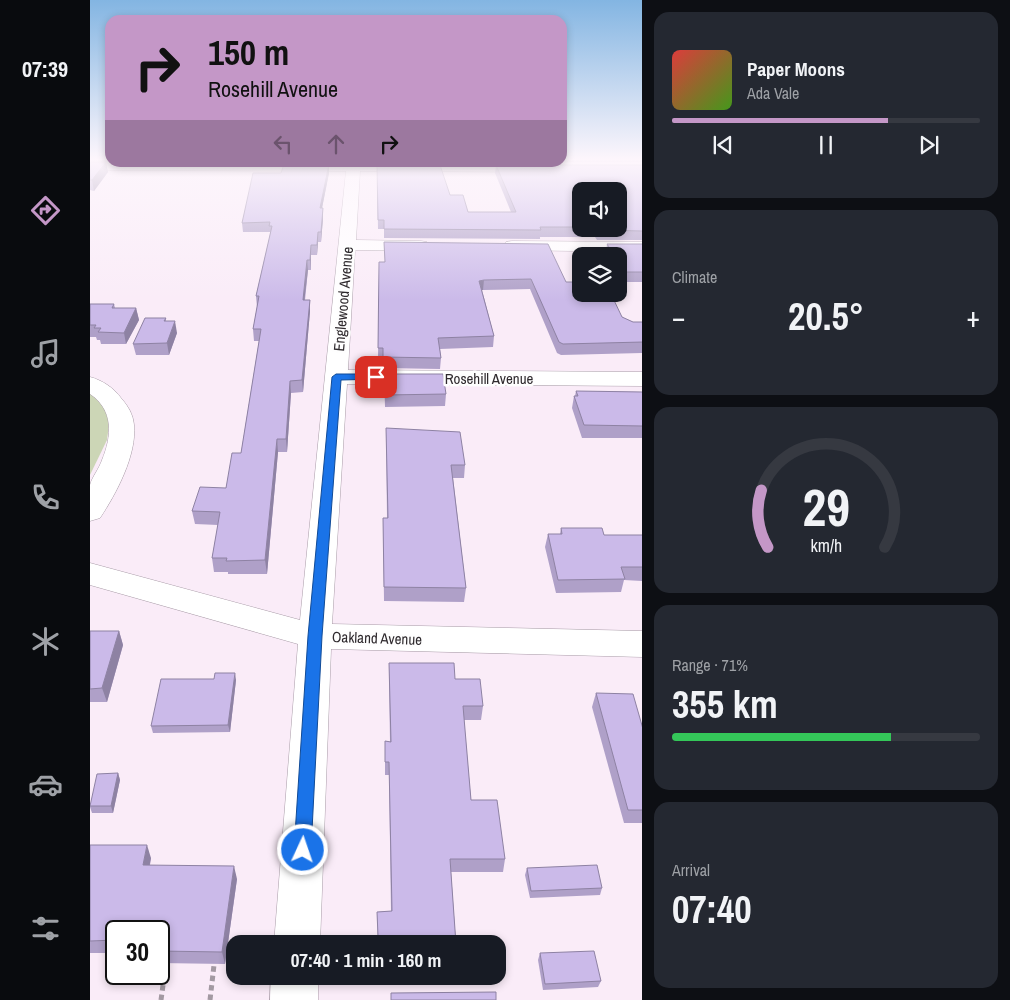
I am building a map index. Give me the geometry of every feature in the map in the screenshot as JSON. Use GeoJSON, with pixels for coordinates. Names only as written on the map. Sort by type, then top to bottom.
{"type":"FeatureCollection","features":[{"type":"Feature","properties":{"kind":"street","name":"Englewood Avenue"},"geometry":{"type":"LineString","coordinates":[[298,935],[315,636],[350,207]]}},
{"type":"Feature","properties":{"kind":"street"},"geometry":{"type":"LineString","coordinates":[[347,245],[442,246]]}},
{"type":"Feature","properties":{"kind":"street"},"geometry":{"type":"LineString","coordinates":[[492,246],[642,247]]}},
{"type":"Feature","properties":{"kind":"street","name":"Rosehill Avenue"},"geometry":{"type":"LineString","coordinates":[[336,377],[642,380]]}},
{"type":"Feature","properties":{"kind":"street"},"geometry":{"type":"LineString","coordinates":[[90,384],[111,396],[122,415],[124,425],[114,460],[90,512]]}},
{"type":"Feature","properties":{"kind":"street","name":"Oakland Avenue"},"geometry":{"type":"LineString","coordinates":[[90,574],[315,636],[642,644]]}},
{"type":"Feature","properties":{"kind":"street"},"geometry":{"type":"LineString","coordinates":[[294,1000],[295,985]]}},
{"type":"Feature","properties":{"kind":"path"},"geometry":{"type":"LineString","coordinates":[[210,1000],[214,965]]}},
{"type":"Feature","properties":{"kind":"path"},"geometry":{"type":"LineString","coordinates":[[161,1000],[163,985]]}},
{"type":"Feature","properties":{"kind":"green space"},"geometry":{"type":"Polygon","coordinates":[[[90,392],[97,398],[110,417],[107,440],[90,475],[90,392]]]}},
{"type":"Feature","properties":{"kind":"building"},"geometry":{"type":"Polygon","coordinates":[[[246,207],[323,208],[321,232],[318,232],[317,245],[311,245],[310,260],[307,260],[303,300],[310,300],[302,380],[290,381],[286,439],[277,439],[265,560],[226,561],[227,558],[212,558],[220,512],[192,511],[200,487],[226,488],[232,453],[241,453],[261,329],[253,329],[259,296],[256,296],[272,226],[269,226],[270,222],[242,223],[246,207]]]}},
{"type":"Feature","properties":{"kind":"building"},"geometry":{"type":"Polygon","coordinates":[[[378,207],[466,207],[468,212],[516,212],[514,207],[572,207],[572,227],[540,227],[541,230],[384,229],[384,220],[378,220],[378,207]]]}},
{"type":"Feature","properties":{"kind":"building"},"geometry":{"type":"Polygon","coordinates":[[[627,207],[642,207],[642,231],[627,231],[627,207]]]}},
{"type":"Feature","properties":{"kind":"building"},"geometry":{"type":"Polygon","coordinates":[[[384,242],[548,244],[566,282],[572,282],[572,302],[615,302],[622,317],[633,322],[642,322],[642,342],[563,344],[559,342],[531,279],[484,280],[479,281],[494,336],[438,338],[441,358],[383,357],[383,348],[378,348],[379,262],[385,262],[384,242]]]}},
{"type":"Feature","properties":{"kind":"building"},"geometry":{"type":"Polygon","coordinates":[[[607,244],[642,244],[642,272],[627,272],[627,247],[609,247],[607,244]]]}},
{"type":"Feature","properties":{"kind":"building"},"geometry":{"type":"Polygon","coordinates":[[[90,304],[114,304],[112,308],[136,308],[124,333],[98,332],[101,328],[94,328],[96,325],[90,325],[90,304]]]}},
{"type":"Feature","properties":{"kind":"building"},"geometry":{"type":"Polygon","coordinates":[[[145,318],[166,318],[164,321],[175,321],[167,343],[133,344],[145,318]]]}},
{"type":"Feature","properties":{"kind":"building"},"geometry":{"type":"Polygon","coordinates":[[[384,374],[443,374],[446,394],[385,395],[384,374]]]}},
{"type":"Feature","properties":{"kind":"building"},"geometry":{"type":"Polygon","coordinates":[[[576,391],[642,392],[642,426],[584,425],[574,396],[578,396],[576,391]]]}},
{"type":"Feature","properties":{"kind":"building"},"geometry":{"type":"Polygon","coordinates":[[[386,428],[460,432],[465,465],[451,465],[466,588],[384,587],[383,518],[388,518],[386,428]]]}},
{"type":"Feature","properties":{"kind":"building"},"geometry":{"type":"Polygon","coordinates":[[[561,528],[602,528],[604,535],[642,535],[642,567],[621,567],[625,579],[558,580],[548,534],[562,534],[561,528]]]}},
{"type":"Feature","properties":{"kind":"building"},"geometry":{"type":"Polygon","coordinates":[[[90,631],[119,631],[102,688],[90,689],[90,631]]]}},
{"type":"Feature","properties":{"kind":"building"},"geometry":{"type":"Polygon","coordinates":[[[389,663],[454,663],[455,679],[480,679],[483,706],[463,706],[471,800],[497,800],[505,859],[450,859],[455,935],[378,935],[377,912],[392,911],[389,762],[385,762],[385,741],[391,742],[389,663]]]}},
{"type":"Feature","properties":{"kind":"building"},"geometry":{"type":"Polygon","coordinates":[[[215,673],[235,673],[228,725],[151,726],[161,679],[214,679],[215,673]]]}},
{"type":"Feature","properties":{"kind":"building"},"geometry":{"type":"Polygon","coordinates":[[[596,693],[633,694],[642,726],[642,810],[628,810],[596,693]]]}},
{"type":"Feature","properties":{"kind":"building"},"geometry":{"type":"Polygon","coordinates":[[[118,773],[111,806],[90,806],[97,774],[118,773]]]}},
{"type":"Feature","properties":{"kind":"building"},"geometry":{"type":"Polygon","coordinates":[[[90,845],[147,845],[143,865],[234,866],[222,952],[170,951],[170,920],[105,920],[105,940],[90,941],[90,845]]]}},
{"type":"Feature","properties":{"kind":"building"},"geometry":{"type":"Polygon","coordinates":[[[597,865],[602,888],[531,891],[527,868],[597,865]]]}},
{"type":"Feature","properties":{"kind":"building"},"geometry":{"type":"Polygon","coordinates":[[[594,951],[601,981],[545,984],[540,953],[594,951]]]}},
{"type":"Feature","properties":{"kind":"building"},"geometry":{"type":"Polygon","coordinates":[[[496,992],[496,1000],[391,1000],[391,993],[496,992]]]}},
{"type":"Feature","properties":{"kind":"route"},"geometry":{"type":"LineString","coordinates":[[303,850],[315,636],[336,377],[376,377]]}}]}
